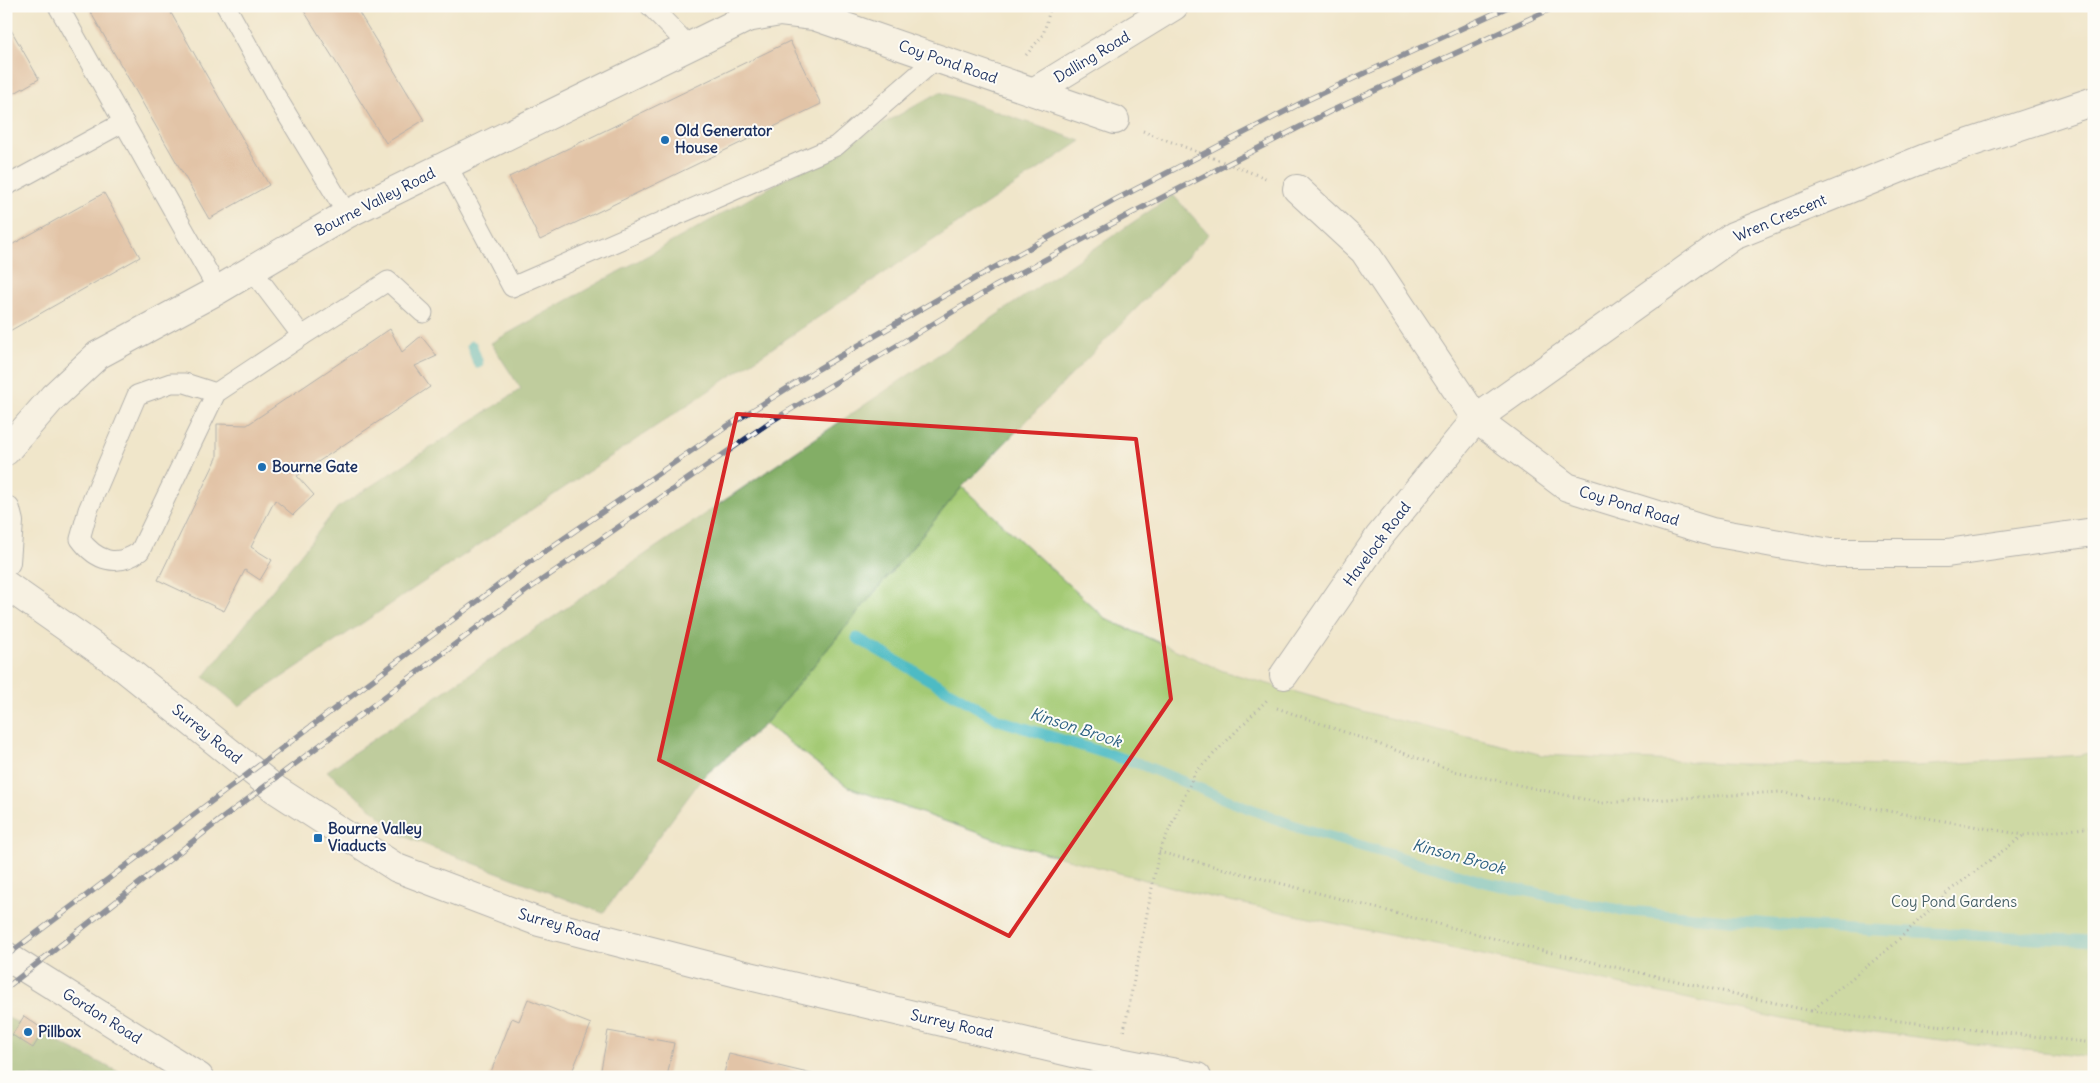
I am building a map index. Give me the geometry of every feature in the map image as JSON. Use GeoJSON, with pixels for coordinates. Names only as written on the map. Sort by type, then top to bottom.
{"type":"FeatureCollection","features":[{"type":"Feature","properties":{"kind":"street","name":"Dalling Road"},"geometry":{"type":"LineString","coordinates":[[1035,91],[1174,6]]}},
{"type":"Feature","properties":{"kind":"street","name":"Bourne Valley Road"},"geometry":{"type":"LineString","coordinates":[[6,451],[53,397],[98,355],[218,290],[347,214],[747,18],[780,12]]}},
{"type":"Feature","properties":{"kind":"street","name":"Coy Pond Road"},"geometry":{"type":"LineString","coordinates":[[780,12],[814,16],[1115,120]]}},
{"type":"Feature","properties":{"kind":"street","name":"Wren Crescent"},"geometry":{"type":"LineString","coordinates":[[1476,419],[1733,236],[1928,157],[2094,100]]}},
{"type":"Feature","properties":{"kind":"street","name":"Coy Pond Road"},"geometry":{"type":"LineString","coordinates":[[1297,190],[1364,251],[1476,419],[1567,487],[1712,532],[1830,552],[1947,553],[2094,532]]}},
{"type":"Feature","properties":{"kind":"street","name":"Havelock Road"},"geometry":{"type":"LineString","coordinates":[[1284,675],[1379,537],[1476,419]]}},
{"type":"Feature","properties":{"kind":"street"},"geometry":{"type":"LineString","coordinates":[[6,510],[9,522],[6,562]]}},
{"type":"Feature","properties":{"kind":"street","name":"Surrey Road"},"geometry":{"type":"LineString","coordinates":[[6,585],[122,667],[275,789],[397,868],[539,922],[741,974],[1073,1053],[1196,1077]]}},
{"type":"Feature","properties":{"kind":"street","name":"Gordon Road"},"geometry":{"type":"LineString","coordinates":[[6,956],[199,1077]]}},
{"type":"Feature","properties":{"kind":"lane"},"geometry":{"type":"LineString","coordinates":[[58,6],[218,290]]}},
{"type":"Feature","properties":{"kind":"lane"},"geometry":{"type":"LineString","coordinates":[[226,6],[274,93],[347,214]]}},
{"type":"Feature","properties":{"kind":"lane"},"geometry":{"type":"LineString","coordinates":[[650,6],[688,46]]}},
{"type":"Feature","properties":{"kind":"lane"},"geometry":{"type":"LineString","coordinates":[[447,164],[512,287],[836,146],[936,59]]}},
{"type":"Feature","properties":{"kind":"lane"},"geometry":{"type":"LineString","coordinates":[[6,186],[124,122]]}},
{"type":"Feature","properties":{"kind":"lane"},"geometry":{"type":"LineString","coordinates":[[252,270],[302,336]]}},
{"type":"Feature","properties":{"kind":"lane"},"geometry":{"type":"LineString","coordinates":[[216,393],[185,383],[171,383],[137,395],[88,510],[80,539],[89,551],[106,560],[128,560],[140,552],[216,393],[388,281],[424,313]]}},
{"type":"Feature","properties":{"kind":"path"},"geometry":{"type":"LineString","coordinates":[[1005,81],[1043,35],[1051,6]]}},
{"type":"Feature","properties":{"kind":"path"},"geometry":{"type":"LineString","coordinates":[[1115,120],[1297,190]]}},
{"type":"Feature","properties":{"kind":"path"},"geometry":{"type":"LineString","coordinates":[[1124,1034],[1159,852],[1195,773],[1264,704],[1454,771],[1602,803],[1780,792],[2024,835],[2094,827]]}},
{"type":"Feature","properties":{"kind":"path"},"geometry":{"type":"LineString","coordinates":[[1811,1011],[1892,946],[1922,919],[1949,890],[2024,835]]}},
{"type":"Feature","properties":{"kind":"path"},"geometry":{"type":"LineString","coordinates":[[1159,852],[1539,950],[1811,1011],[2094,1043]]}},
{"type":"Feature","properties":{"kind":"highlighted area"},"geometry":{"type":"Polygon","coordinates":[[[737,414],[1136,439],[1171,699],[1009,936],[659,760],[737,414]]]}},
{"type":"Feature","properties":{"kind":"green space"},"geometry":{"type":"Polygon","coordinates":[[[940,92],[1081,141],[239,706],[204,677],[337,508],[521,389],[491,343],[940,92]]]}},
{"type":"Feature","properties":{"kind":"green space"},"geometry":{"type":"Polygon","coordinates":[[[1173,195],[1209,234],[962,487],[765,724],[703,777],[603,913],[403,836],[327,771],[1173,195]]]}},
{"type":"Feature","properties":{"kind":"green space","name":"Coy Pond Gardens"},"geometry":{"type":"Polygon","coordinates":[[[962,487],[1106,619],[1223,671],[1376,715],[1543,755],[1744,764],[1916,766],[2081,755],[2094,752],[2094,1058],[1806,1024],[1197,894],[1001,841],[848,787],[765,724],[962,487]]]}},
{"type":"Feature","properties":{"kind":"green space"},"geometry":{"type":"Polygon","coordinates":[[[6,1017],[129,1077],[6,1077],[6,1017]]]}},
{"type":"Feature","properties":{"kind":"building"},"geometry":{"type":"Polygon","coordinates":[[[87,6],[167,6],[269,185],[209,219],[87,6]]]}},
{"type":"Feature","properties":{"kind":"building"},"geometry":{"type":"Polygon","coordinates":[[[301,6],[355,6],[424,120],[386,143],[301,6]]]}},
{"type":"Feature","properties":{"kind":"building"},"geometry":{"type":"Polygon","coordinates":[[[6,21],[39,79],[6,98],[6,21]]]}},
{"type":"Feature","properties":{"kind":"building","name":"Old Generator House"},"geometry":{"type":"Polygon","coordinates":[[[790,41],[821,104],[540,240],[509,177],[790,41]]]}},
{"type":"Feature","properties":{"kind":"building"},"geometry":{"type":"Polygon","coordinates":[[[104,193],[140,257],[6,333],[6,248],[104,193]]]}},
{"type":"Feature","properties":{"kind":"building","name":"Bourne Gate"},"geometry":{"type":"Polygon","coordinates":[[[390,329],[402,352],[421,336],[437,356],[415,366],[430,387],[297,476],[314,495],[293,515],[275,500],[251,547],[272,560],[260,580],[245,570],[224,611],[158,580],[217,458],[217,424],[247,425],[390,329]]]}},
{"type":"Feature","properties":{"kind":"building"},"geometry":{"type":"Polygon","coordinates":[[[528,999],[591,1024],[570,1077],[489,1077],[512,1018],[519,1021],[528,999]]]}},
{"type":"Feature","properties":{"kind":"building","name":"Pillbox"},"geometry":{"type":"Polygon","coordinates":[[[24,1016],[44,1030],[33,1048],[12,1035],[24,1016]]]}},
{"type":"Feature","properties":{"kind":"building"},"geometry":{"type":"Polygon","coordinates":[[[608,1031],[674,1043],[667,1077],[608,1077],[600,1075],[608,1031]]]}},
{"type":"Feature","properties":{"kind":"building"},"geometry":{"type":"Polygon","coordinates":[[[729,1054],[820,1076],[820,1077],[723,1077],[729,1054]]]}},
{"type":"Feature","properties":{"kind":"waterway","name":"Kinson Brook"},"geometry":{"type":"LineString","coordinates":[[472,346],[478,363]]}},
{"type":"Feature","properties":{"kind":"waterway","name":"Kinson Brook"},"geometry":{"type":"LineString","coordinates":[[857,638],[999,720],[1140,764],[1300,828],[1488,883],[1619,910],[1794,926],[2094,941]]}},
{"type":"Feature","properties":{"kind":"railway"},"geometry":{"type":"LineString","coordinates":[[6,956],[528,563],[729,425],[818,369],[1115,200],[1307,100],[1510,6]]}},
{"type":"Feature","properties":{"kind":"railway"},"geometry":{"type":"LineString","coordinates":[[6,988],[220,820],[526,591],[770,422],[994,287],[1132,213],[1329,112],[1557,6]]}},
{"type":"Feature","properties":{"kind":"place","name":"Old Generator House"},"geometry":{"type":"Point","coordinates":[665,140]}},
{"type":"Feature","properties":{"kind":"place","name":"Bourne Gate"},"geometry":{"type":"Point","coordinates":[262,467]}},
{"type":"Feature","properties":{"kind":"place","name":"Bourne Valley Viaducts"},"geometry":{"type":"Point","coordinates":[318,838]}},
{"type":"Feature","properties":{"kind":"place","name":"Pillbox"},"geometry":{"type":"Point","coordinates":[28,1032]}}]}
